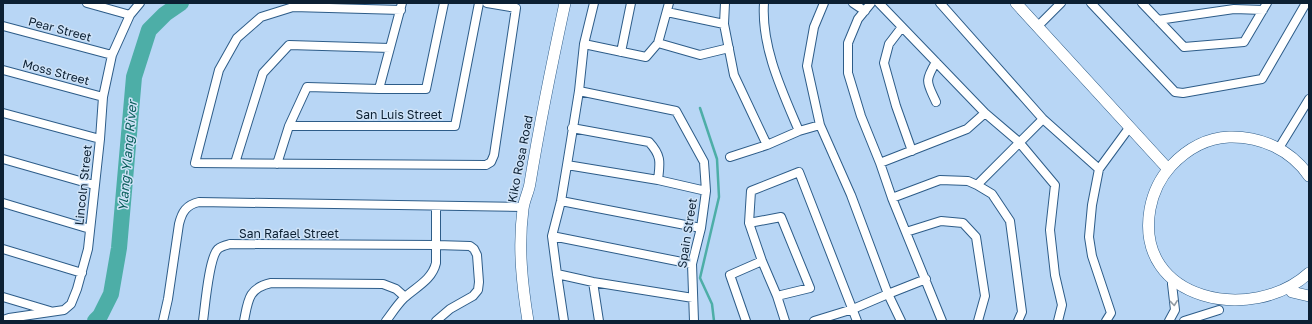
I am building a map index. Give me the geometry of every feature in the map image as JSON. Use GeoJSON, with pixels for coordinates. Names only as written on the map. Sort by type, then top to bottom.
{"type":"FeatureCollection","features":[{"type":"Feature","properties":{"kind":"street"},"geometry":{"type":"LineString","coordinates":[[87,3],[130,15]]}},
{"type":"Feature","properties":{"kind":"street","name":"Lincoln Street"},"geometry":{"type":"LineString","coordinates":[[3,320],[64,310],[72,304],[88,249],[100,139],[102,97],[112,55],[130,15],[140,3]]}},
{"type":"Feature","properties":{"kind":"street"},"geometry":{"type":"LineString","coordinates":[[277,164],[289,126],[307,87],[426,89],[444,3]]}},
{"type":"Feature","properties":{"kind":"street","name":"San Luis Street"},"geometry":{"type":"LineString","coordinates":[[289,126],[455,126],[479,3]]}},
{"type":"Feature","properties":{"kind":"street"},"geometry":{"type":"LineString","coordinates":[[379,89],[401,7],[294,7],[260,17],[236,38],[219,70],[195,163],[486,165],[491,162],[494,155],[516,8],[487,3]]}},
{"type":"Feature","properties":{"kind":"street","name":"Kiko Rosa Road"},"geometry":{"type":"LineString","coordinates":[[528,321],[521,277],[523,207],[529,188],[539,129],[565,3]]}},
{"type":"Feature","properties":{"kind":"street"},"geometry":{"type":"LineString","coordinates":[[564,321],[552,236],[561,201],[579,91],[584,44],[594,3]]}},
{"type":"Feature","properties":{"kind":"street"},"geometry":{"type":"LineString","coordinates":[[621,52],[631,3]]}},
{"type":"Feature","properties":{"kind":"street"},"geometry":{"type":"LineString","coordinates":[[584,44],[646,58],[658,43],[668,12],[669,3]]}},
{"type":"Feature","properties":{"kind":"street"},"geometry":{"type":"LineString","coordinates":[[725,3],[724,24],[734,75],[767,145]]}},
{"type":"Feature","properties":{"kind":"street"},"geometry":{"type":"LineString","coordinates":[[764,3],[763,19],[774,73],[799,131]]}},
{"type":"Feature","properties":{"kind":"street"},"geometry":{"type":"LineString","coordinates":[[824,3],[814,27],[807,66],[820,125],[851,195],[888,294],[901,321]]}},
{"type":"Feature","properties":{"kind":"street"},"geometry":{"type":"LineString","coordinates":[[854,3],[865,11]]}},
{"type":"Feature","properties":{"kind":"street"},"geometry":{"type":"LineString","coordinates":[[871,3],[858,19],[848,43],[848,73],[861,116],[892,198],[942,321]]}},
{"type":"Feature","properties":{"kind":"street"},"geometry":{"type":"LineString","coordinates":[[879,3],[985,113],[1019,142],[1055,185],[1050,230],[1055,274],[1062,305],[1058,321]]}},
{"type":"Feature","properties":{"kind":"street"},"geometry":{"type":"LineString","coordinates":[[940,3],[1043,119],[1099,169]]}},
{"type":"Feature","properties":{"kind":"street"},"geometry":{"type":"LineString","coordinates":[[1016,3],[1168,169]]}},
{"type":"Feature","properties":{"kind":"street"},"geometry":{"type":"LineString","coordinates":[[1038,27],[1061,3]]}},
{"type":"Feature","properties":{"kind":"street"},"geometry":{"type":"LineString","coordinates":[[1090,3],[1175,92],[1183,93],[1262,79],[1306,3]]}},
{"type":"Feature","properties":{"kind":"street"},"geometry":{"type":"LineString","coordinates":[[1142,3],[1184,47],[1244,42],[1265,6]]}},
{"type":"Feature","properties":{"kind":"street"},"geometry":{"type":"LineString","coordinates":[[1158,20],[1265,6]]}},
{"type":"Feature","properties":{"kind":"street"},"geometry":{"type":"LineString","coordinates":[[668,12],[724,24]]}},
{"type":"Feature","properties":{"kind":"street","name":"Pear Street"},"geometry":{"type":"LineString","coordinates":[[3,26],[112,55]]}},
{"type":"Feature","properties":{"kind":"street"},"geometry":{"type":"LineString","coordinates":[[902,27],[888,44],[884,63],[896,106],[912,151]]}},
{"type":"Feature","properties":{"kind":"street"},"geometry":{"type":"LineString","coordinates":[[658,43],[700,55],[729,48]]}},
{"type":"Feature","properties":{"kind":"street"},"geometry":{"type":"LineString","coordinates":[[235,163],[263,73],[289,45],[390,48]]}},
{"type":"Feature","properties":{"kind":"street"},"geometry":{"type":"LineString","coordinates":[[936,62],[928,75],[927,82],[936,102]]}},
{"type":"Feature","properties":{"kind":"street","name":"Moss Street"},"geometry":{"type":"LineString","coordinates":[[3,70],[102,97]]}},
{"type":"Feature","properties":{"kind":"street","name":"Spain Street"},"geometry":{"type":"LineString","coordinates":[[579,91],[676,111],[704,162],[706,191],[701,228],[692,264],[694,321]]}},
{"type":"Feature","properties":{"kind":"street"},"geometry":{"type":"LineString","coordinates":[[1279,148],[1309,99]]}},
{"type":"Feature","properties":{"kind":"street"},"geometry":{"type":"LineString","coordinates":[[880,163],[967,129],[985,113]]}},
{"type":"Feature","properties":{"kind":"street"},"geometry":{"type":"LineString","coordinates":[[3,114],[100,139]]}},
{"type":"Feature","properties":{"kind":"street"},"geometry":{"type":"LineString","coordinates":[[977,185],[1043,119]]}},
{"type":"Feature","properties":{"kind":"street"},"geometry":{"type":"LineString","coordinates":[[730,157],[767,145],[799,131],[820,125]]}},
{"type":"Feature","properties":{"kind":"street"},"geometry":{"type":"LineString","coordinates":[[572,128],[649,142],[656,149],[660,159],[658,180]]}},
{"type":"Feature","properties":{"kind":"street"},"geometry":{"type":"LineString","coordinates":[[1106,321],[1111,313],[1092,256],[1089,237],[1092,205],[1099,169],[1129,128]]}},
{"type":"Feature","properties":{"kind":"street"},"geometry":{"type":"LineString","coordinates":[[1232,311],[1218,310],[1196,302],[1172,284],[1161,270],[1154,254],[1149,236],[1152,201],[1158,184],[1177,159],[1199,145],[1212,140],[1225,138],[1249,138],[1279,148],[1295,160],[1309,176]]}},
{"type":"Feature","properties":{"kind":"street"},"geometry":{"type":"LineString","coordinates":[[3,159],[94,185]]}},
{"type":"Feature","properties":{"kind":"street"},"geometry":{"type":"LineString","coordinates":[[567,165],[658,180],[706,191]]}},
{"type":"Feature","properties":{"kind":"street"},"geometry":{"type":"LineString","coordinates":[[785,321],[749,223],[751,192],[799,172],[857,321]]}},
{"type":"Feature","properties":{"kind":"street"},"geometry":{"type":"LineString","coordinates":[[892,198],[940,180],[968,181],[992,194],[1010,221],[1022,312],[1018,321]]}},
{"type":"Feature","properties":{"kind":"street"},"geometry":{"type":"LineString","coordinates":[[561,201],[701,228]]}},
{"type":"Feature","properties":{"kind":"street"},"geometry":{"type":"LineString","coordinates":[[163,321],[168,299],[181,215],[191,204],[199,202],[523,207]]}},
{"type":"Feature","properties":{"kind":"street"},"geometry":{"type":"LineString","coordinates":[[3,203],[90,229]]}},
{"type":"Feature","properties":{"kind":"street"},"geometry":{"type":"LineString","coordinates":[[386,321],[405,297],[432,274],[436,263],[436,206]]}},
{"type":"Feature","properties":{"kind":"street"},"geometry":{"type":"LineString","coordinates":[[749,223],[781,216],[810,288],[777,296]]}},
{"type":"Feature","properties":{"kind":"street"},"geometry":{"type":"LineString","coordinates":[[906,232],[941,221],[963,223],[976,237],[985,296],[978,321]]}},
{"type":"Feature","properties":{"kind":"street"},"geometry":{"type":"LineString","coordinates":[[552,236],[692,264]]}},
{"type":"Feature","properties":{"kind":"street","name":"San Rafael Street"},"geometry":{"type":"LineString","coordinates":[[203,321],[212,259],[218,248],[230,244],[436,245],[465,246],[474,249],[477,255],[479,282],[478,290],[476,293],[450,309],[436,321]]}},
{"type":"Feature","properties":{"kind":"street"},"geometry":{"type":"LineString","coordinates":[[3,249],[82,272]]}},
{"type":"Feature","properties":{"kind":"street"},"geometry":{"type":"LineString","coordinates":[[746,321],[730,275],[762,261]]}},
{"type":"Feature","properties":{"kind":"street"},"geometry":{"type":"LineString","coordinates":[[1264,307],[1276,303],[1292,292],[1303,282],[1309,273]]}},
{"type":"Feature","properties":{"kind":"street"},"geometry":{"type":"LineString","coordinates":[[557,274],[593,282],[694,298]]}},
{"type":"Feature","properties":{"kind":"street"},"geometry":{"type":"LineString","coordinates":[[814,321],[853,309],[926,279]]}},
{"type":"Feature","properties":{"kind":"street"},"geometry":{"type":"LineString","coordinates":[[593,282],[599,321]]}},
{"type":"Feature","properties":{"kind":"street"},"geometry":{"type":"LineString","coordinates":[[244,321],[249,298],[252,292],[262,284],[383,284],[396,289],[405,297]]}},
{"type":"Feature","properties":{"kind":"street"},"geometry":{"type":"LineString","coordinates":[[1169,321],[1175,310],[1172,284]]}},
{"type":"Feature","properties":{"kind":"street"},"geometry":{"type":"LineString","coordinates":[[1292,292],[1309,296]]}},
{"type":"Feature","properties":{"kind":"street"},"geometry":{"type":"LineString","coordinates":[[3,297],[53,311]]}},
{"type":"Feature","properties":{"kind":"street"},"geometry":{"type":"LineString","coordinates":[[1184,321],[1218,310]]}},
{"type":"Feature","properties":{"kind":"waterway","name":"Ylang-Ylang River"},"geometry":{"type":"LineString","coordinates":[[95,321],[100,316],[111,294],[119,248],[134,77],[149,30],[165,14],[181,3]]}},
{"type":"Feature","properties":{"kind":"waterway"},"geometry":{"type":"LineString","coordinates":[[700,108],[717,159],[719,197],[700,278],[712,304],[714,321]]}}]}
